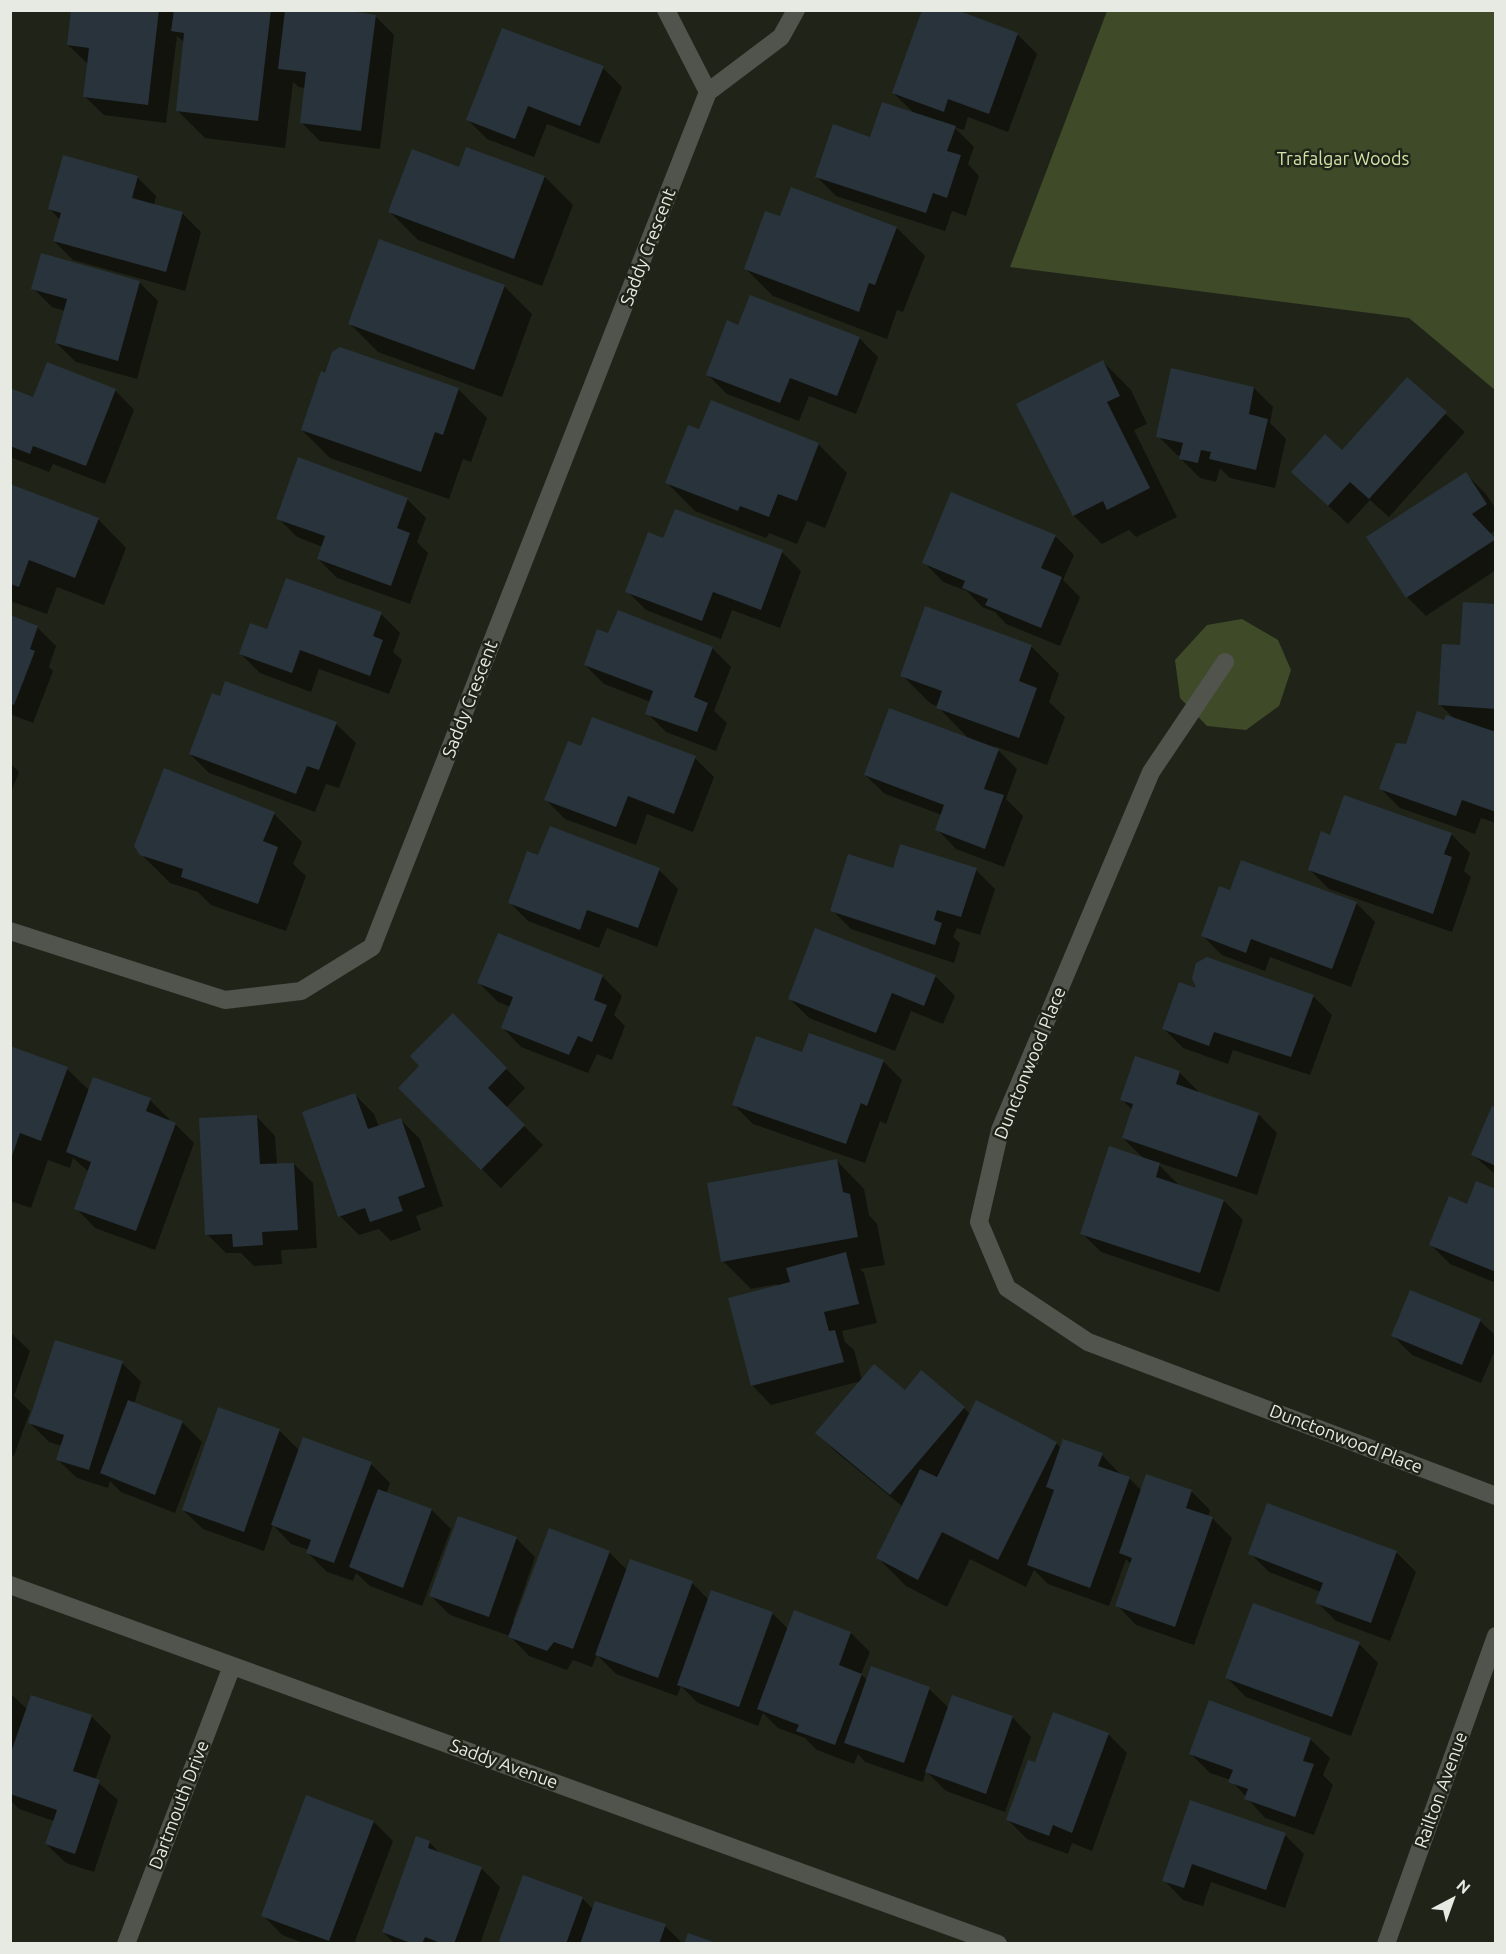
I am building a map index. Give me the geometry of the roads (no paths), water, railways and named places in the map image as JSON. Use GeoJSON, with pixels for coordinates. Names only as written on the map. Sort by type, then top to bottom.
{"type":"FeatureCollection","features":[{"type":"Feature","properties":{"kind":"street"},"geometry":{"type":"LineString","coordinates":[[666,10],[708,92],[782,37],[796,10]]}},
{"type":"Feature","properties":{"kind":"street","name":"Saddy Crescent"},"geometry":{"type":"LineString","coordinates":[[10,931],[225,1000],[301,991],[372,947],[708,92]]}},
{"type":"Feature","properties":{"kind":"street","name":"Dunctonwood Place"},"geometry":{"type":"LineString","coordinates":[[1224,662],[1151,772],[1000,1130],[979,1222],[1007,1288],[1088,1342],[1496,1496]]}},
{"type":"Feature","properties":{"kind":"street","name":"Saddy Avenue"},"geometry":{"type":"LineString","coordinates":[[10,1586],[998,1944]]}},
{"type":"Feature","properties":{"kind":"street","name":"Railton Avenue"},"geometry":{"type":"LineString","coordinates":[[1386,1944],[1496,1636]]}},
{"type":"Feature","properties":{"kind":"street","name":"Dartmouth Drive"},"geometry":{"type":"LineString","coordinates":[[126,1944],[232,1666]]}},
{"type":"Feature","properties":{"kind":"park label","name":"Trafalgar Woods"},"geometry":{"type":"Point","coordinates":[1343,159]}}]}
